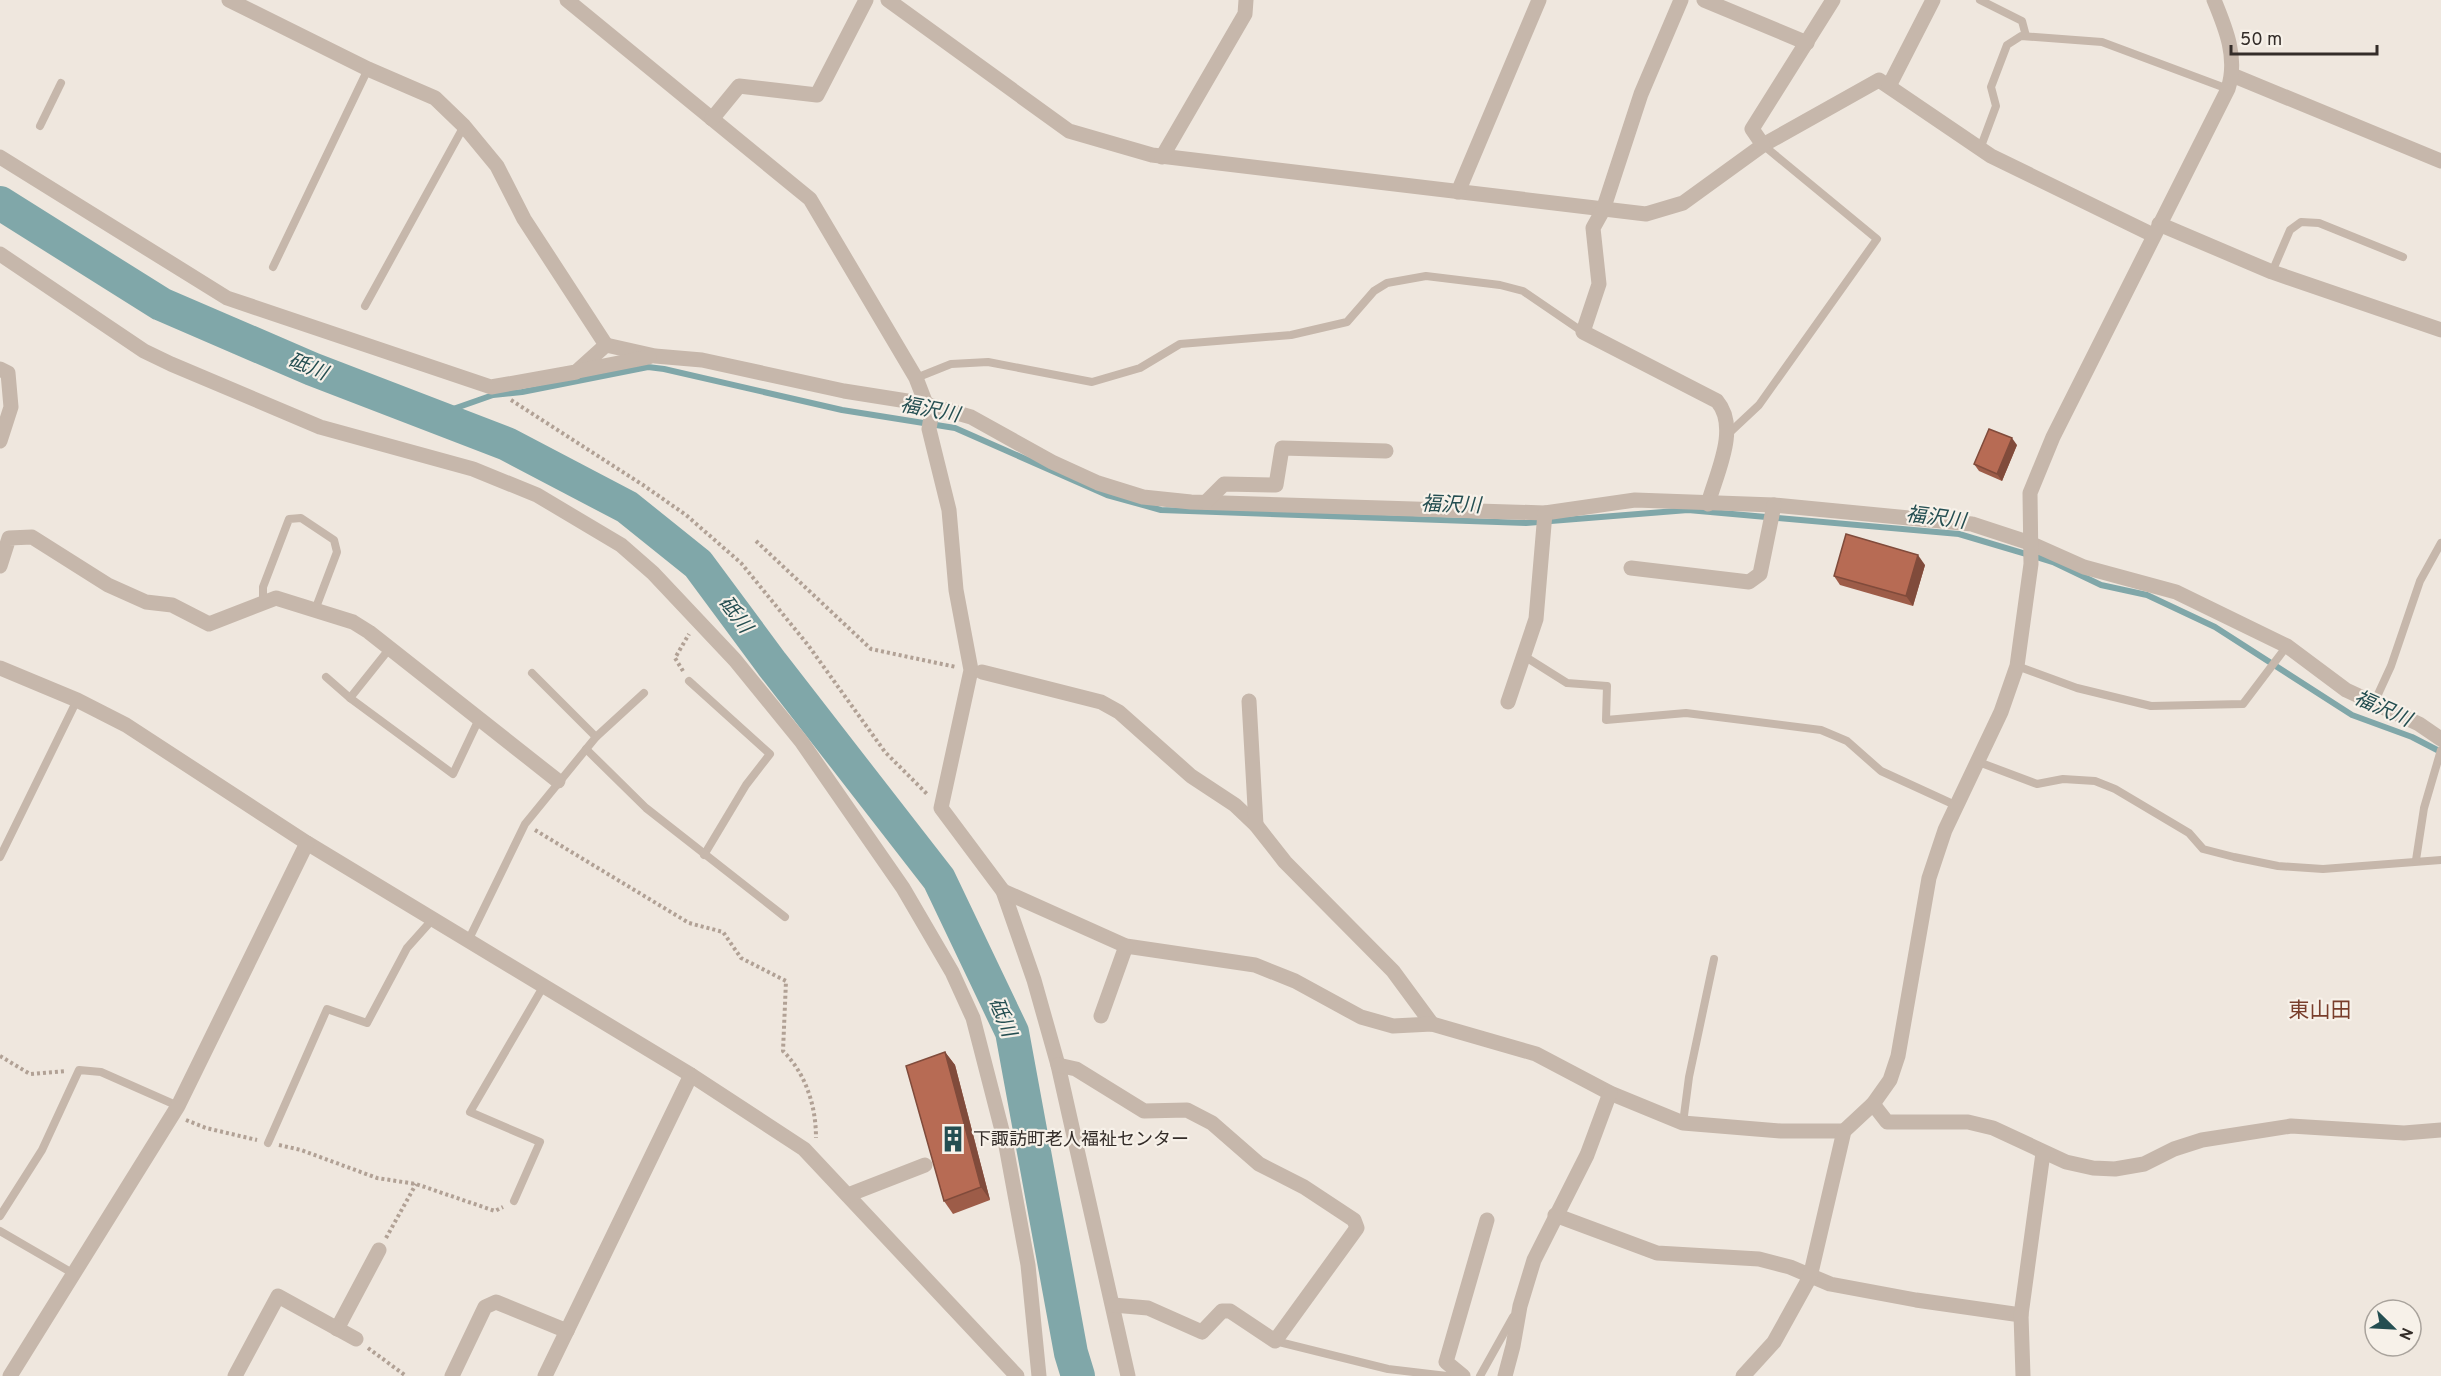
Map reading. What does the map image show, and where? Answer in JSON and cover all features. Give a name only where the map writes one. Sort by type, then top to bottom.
[{"type":"street","points":[[229,0],[368,69],[435,98],[464,126],[497,166],[524,219],[606,345],[655,356],[702,360],[844,391],[929,416],[971,417],[1052,462],[1098,483],[1143,497],[1206,502],[1545,513],[1635,500],[1774,506],[1972,524],[2030,543],[2084,567],[2176,592],[2287,646],[2346,690],[2419,724],[2441,739]]},
{"type":"street","points":[[567,0],[810,199],[916,378],[929,416],[949,510],[956,590],[977,671],[941,808],[1003,891],[1034,980],[1058,1065],[1128,1376]]},
{"type":"street","points":[[712,119],[739,86],[817,95],[866,0]]},
{"type":"street","points":[[888,0],[1069,131],[1162,157],[1646,214],[1683,203],[1763,145],[1879,80],[1980,149],[2156,229],[2441,330]]},
{"type":"street","points":[[1162,157],[1245,14],[1246,0]]},
{"type":"street","points":[[1458,192],[1539,0]]},
{"type":"street","points":[[1680,0],[1641,94],[1603,210],[1593,228],[1599,284],[1583,332],[1717,401],[1725,411],[1727,435],[1708,504]]},
{"type":"street","points":[[1704,0],[1807,43]]},
{"type":"street","points":[[1763,145],[1752,129],[1833,0]]},
{"type":"street","points":[[1889,86],[1933,0]]},
{"type":"street","points":[[1743,1376],[1774,1342],[1810,1277],[1844,1131],[1873,1104],[1890,1080],[1898,1056],[1929,878],[1955,806],[2001,712],[2017,666],[2031,564],[2030,493],[2053,437],[2230,82],[2231,52],[2214,0]]},
{"type":"street","points":[[2230,82],[2441,161]]},
{"type":"street","points":[[0,157],[227,298],[491,387],[655,356]]},
{"type":"street","points":[[0,254],[144,351],[171,364],[320,427],[473,469],[537,495],[621,545],[653,573],[735,660],[801,741],[903,888],[952,972],[973,1018],[1006,1146],[1028,1265],[1039,1376]]},
{"type":"street","points":[[576,372],[606,345]]},
{"type":"street","points":[[0,369],[8,373],[12,407],[0,441]]},
{"type":"street","points":[[1206,502],[1224,484],[1276,484],[1282,448],[1386,451]]},
{"type":"street","points":[[1631,568],[1749,582],[1760,574],[1774,506]]},
{"type":"street","points":[[1508,702],[1536,619],[1545,513]]},
{"type":"street","points":[[0,566],[5,536],[32,537],[108,585],[146,602],[172,605],[209,624],[276,598],[353,622],[390,648],[558,781]]},
{"type":"street","points":[[0,668],[77,700],[126,725],[307,843],[691,1075],[804,1149],[1017,1376]]},
{"type":"street","points":[[977,671],[1101,702],[1119,712],[1191,776],[1235,805],[1256,825],[1285,862],[1394,971],[1432,1024]]},
{"type":"street","points":[[1249,701],[1256,825]]},
{"type":"street","points":[[10,1376],[175,1110],[307,843]]},
{"type":"street","points":[[1003,891],[1126,946],[1256,965],[1294,981],[1361,1017],[1393,1026],[1432,1024],[1536,1054],[1610,1093],[1683,1123],[1781,1131],[1844,1131]]},
{"type":"street","points":[[1101,1016],[1126,946]]},
{"type":"street","points":[[1058,1065],[1076,1070],[1144,1111],[1187,1110],[1212,1123],[1259,1164],[1304,1187],[1354,1220],[1357,1228],[1275,1341],[1230,1311],[1222,1311],[1202,1332],[1148,1308],[1113,1305]]},
{"type":"street","points":[[545,1376],[691,1075]]},
{"type":"street","points":[[1505,1376],[1520,1306],[1534,1260],[1587,1155],[1610,1093]]},
{"type":"street","points":[[1873,1104],[1887,1122],[1968,1122],[1993,1128],[2043,1153],[2075,1164],[2115,1169],[2144,1164],[2175,1149],[2202,1140],[2291,1126],[2404,1133],[2441,1130]]},
{"type":"street","points":[[2023,1376],[2021,1315],[2043,1153]]},
{"type":"street","points":[[848,1195],[925,1165]]},
{"type":"street","points":[[1555,1215],[1657,1253],[1759,1259],[1790,1267],[1830,1284],[1916,1300],[2021,1315]]},
{"type":"street","points":[[1463,1376],[1446,1362],[1487,1220]]},
{"type":"street","points":[[337,1329],[379,1250]]},
{"type":"street","points":[[235,1376],[278,1296],[356,1340]]},
{"type":"street","points":[[452,1376],[485,1307],[496,1302],[567,1331]]},
{"type":"lane","points":[[1980,0],[2022,21],[2026,36]]},
{"type":"lane","points":[[1980,149],[1996,106],[1991,87],[2007,45],[2021,36],[2102,42],[2230,82]]},
{"type":"lane","points":[[273,267],[368,69]]},
{"type":"lane","points":[[40,126],[61,83]]},
{"type":"lane","points":[[365,306],[464,126]]},
{"type":"lane","points":[[1727,435],[1759,405],[1877,239],[1763,145]]},
{"type":"lane","points":[[2272,272],[2290,230],[2301,222],[2319,223],[2403,256]]},
{"type":"lane","points":[[916,378],[951,364],[987,362],[1092,382],[1140,368],[1180,344],[1291,335],[1347,322],[1374,291],[1387,283],[1426,276],[1500,285],[1523,291],[1583,332]]},
{"type":"lane","points":[[263,603],[263,587],[289,519],[301,518],[334,540],[337,552],[315,610]]},
{"type":"lane","points":[[2374,703],[2391,666],[2420,581],[2441,543]]},
{"type":"lane","points":[[2017,666],[2077,688],[2151,705],[2243,704],[2287,646]]},
{"type":"lane","points":[[350,698],[390,648]]},
{"type":"lane","points":[[1524,656],[1567,683],[1607,686],[1606,720],[1686,713],[1821,730],[1847,741],[1881,771],[1955,806]]},
{"type":"lane","points":[[532,673],[596,737]]},
{"type":"lane","points":[[326,677],[350,698],[453,774],[479,719]]},
{"type":"lane","points":[[689,681],[770,754],[746,784],[704,855]]},
{"type":"lane","points":[[468,941],[525,824],[596,737],[644,693]]},
{"type":"lane","points":[[0,857],[77,700]]},
{"type":"lane","points":[[586,749],[646,808],[785,917]]},
{"type":"lane","points":[[2416,860],[2424,808],[2441,750]]},
{"type":"lane","points":[[1976,761],[2037,784],[2063,779],[2095,781],[2115,789],[2189,833],[2203,849],[2234,857],[2278,866],[2323,869],[2416,860],[2441,860]]},
{"type":"lane","points":[[268,1143],[327,1009],[367,1023],[407,948],[432,920]]},
{"type":"lane","points":[[1683,1123],[1689,1077],[1714,959]]},
{"type":"lane","points":[[514,1201],[540,1142],[471,1112],[543,987]]},
{"type":"lane","points":[[0,1216],[42,1150],[79,1070],[101,1072],[175,1110]]},
{"type":"lane","points":[[0,1231],[74,1274]]},
{"type":"lane","points":[[1480,1376],[1520,1306]]},
{"type":"lane","points":[[1275,1341],[1388,1368],[1447,1376]]},
{"type":"path","points":[[491,387],[686,515],[741,563],[808,645],[885,752],[941,808]]},
{"type":"path","points":[[756,541],[871,649],[977,671]]},
{"type":"path","points":[[689,681],[675,658],[698,621]]},
{"type":"path","points":[[525,824],[689,923],[723,932],[741,957],[786,981],[783,1051],[798,1067],[816,1117],[817,1162]]},
{"type":"path","points":[[0,1056],[30,1074],[79,1070]]},
{"type":"path","points":[[175,1110],[206,1128],[301,1150],[377,1178],[416,1184],[495,1211],[514,1201]]},
{"type":"path","points":[[379,1250],[416,1184]]},
{"type":"path","points":[[356,1340],[406,1376]]},
{"type":"building","points":[[1989,429],[2012,438],[1997,474],[1974,464]]},
{"type":"building","points":[[1846,534],[1918,555],[1906,596],[1834,576]]},
{"type":"building","name":"下諏訪町老人福祉センター","points":[[945,1052],[981,1187],[944,1201],[906,1066]]},
{"type":"waterway","name":"砥川","points":[[0,203],[161,304],[312,369],[507,444],[627,507],[698,564],[772,664],[939,879],[1012,1032],[1071,1353],[1078,1376]]},
{"type":"waterway","name":"福沢川","points":[[436,415],[493,395],[522,392],[648,367],[842,410],[955,428],[1107,495],[1161,510],[1526,523],[1688,510],[1959,534],[2053,562],[2101,585],[2147,595],[2215,627],[2352,715],[2412,737],[2441,752]]},
{"type":"place","name":"下諏訪町老人福祉センター","points":[[953,1139]]},
{"type":"district","name":"東山田","points":[[2320,1010]]}]
